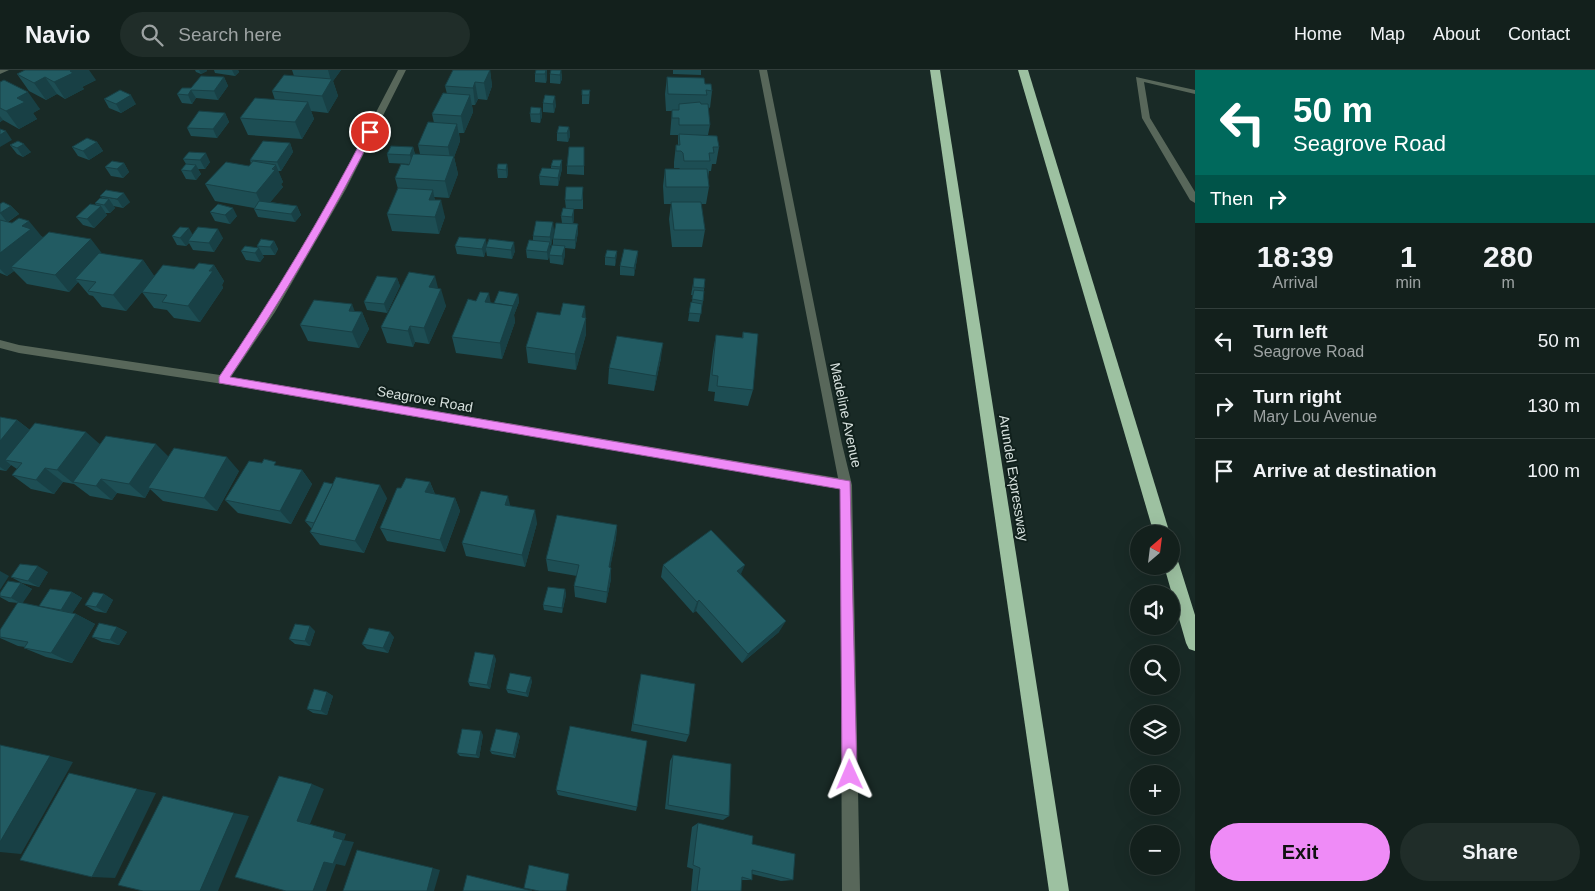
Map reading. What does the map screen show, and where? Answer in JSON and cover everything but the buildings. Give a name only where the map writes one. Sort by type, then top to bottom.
[{"type":"highway","name":"Arundel Expressway","points":[[935,70],[1059,891]]},
{"type":"highway","points":[[1023,70],[1159,525]]},
{"type":"highway","points":[[1174,575],[1195,643]]},
{"type":"street","points":[[0,72],[5,70]]},
{"type":"street","points":[[223,380],[271,309],[341,189],[402,70]]},
{"type":"street","name":"Madeline Avenue","points":[[763,70],[836,444],[846,485],[852,891]]},
{"type":"street","points":[[1195,92],[1139,79],[1146,118],[1195,200]]},
{"type":"street","name":"Seagrove Road","points":[[0,344],[19,349],[223,380],[846,485]]},
{"type":"route","points":[[370,132],[341,189],[271,309],[223,380],[846,485],[850,775]]}]
